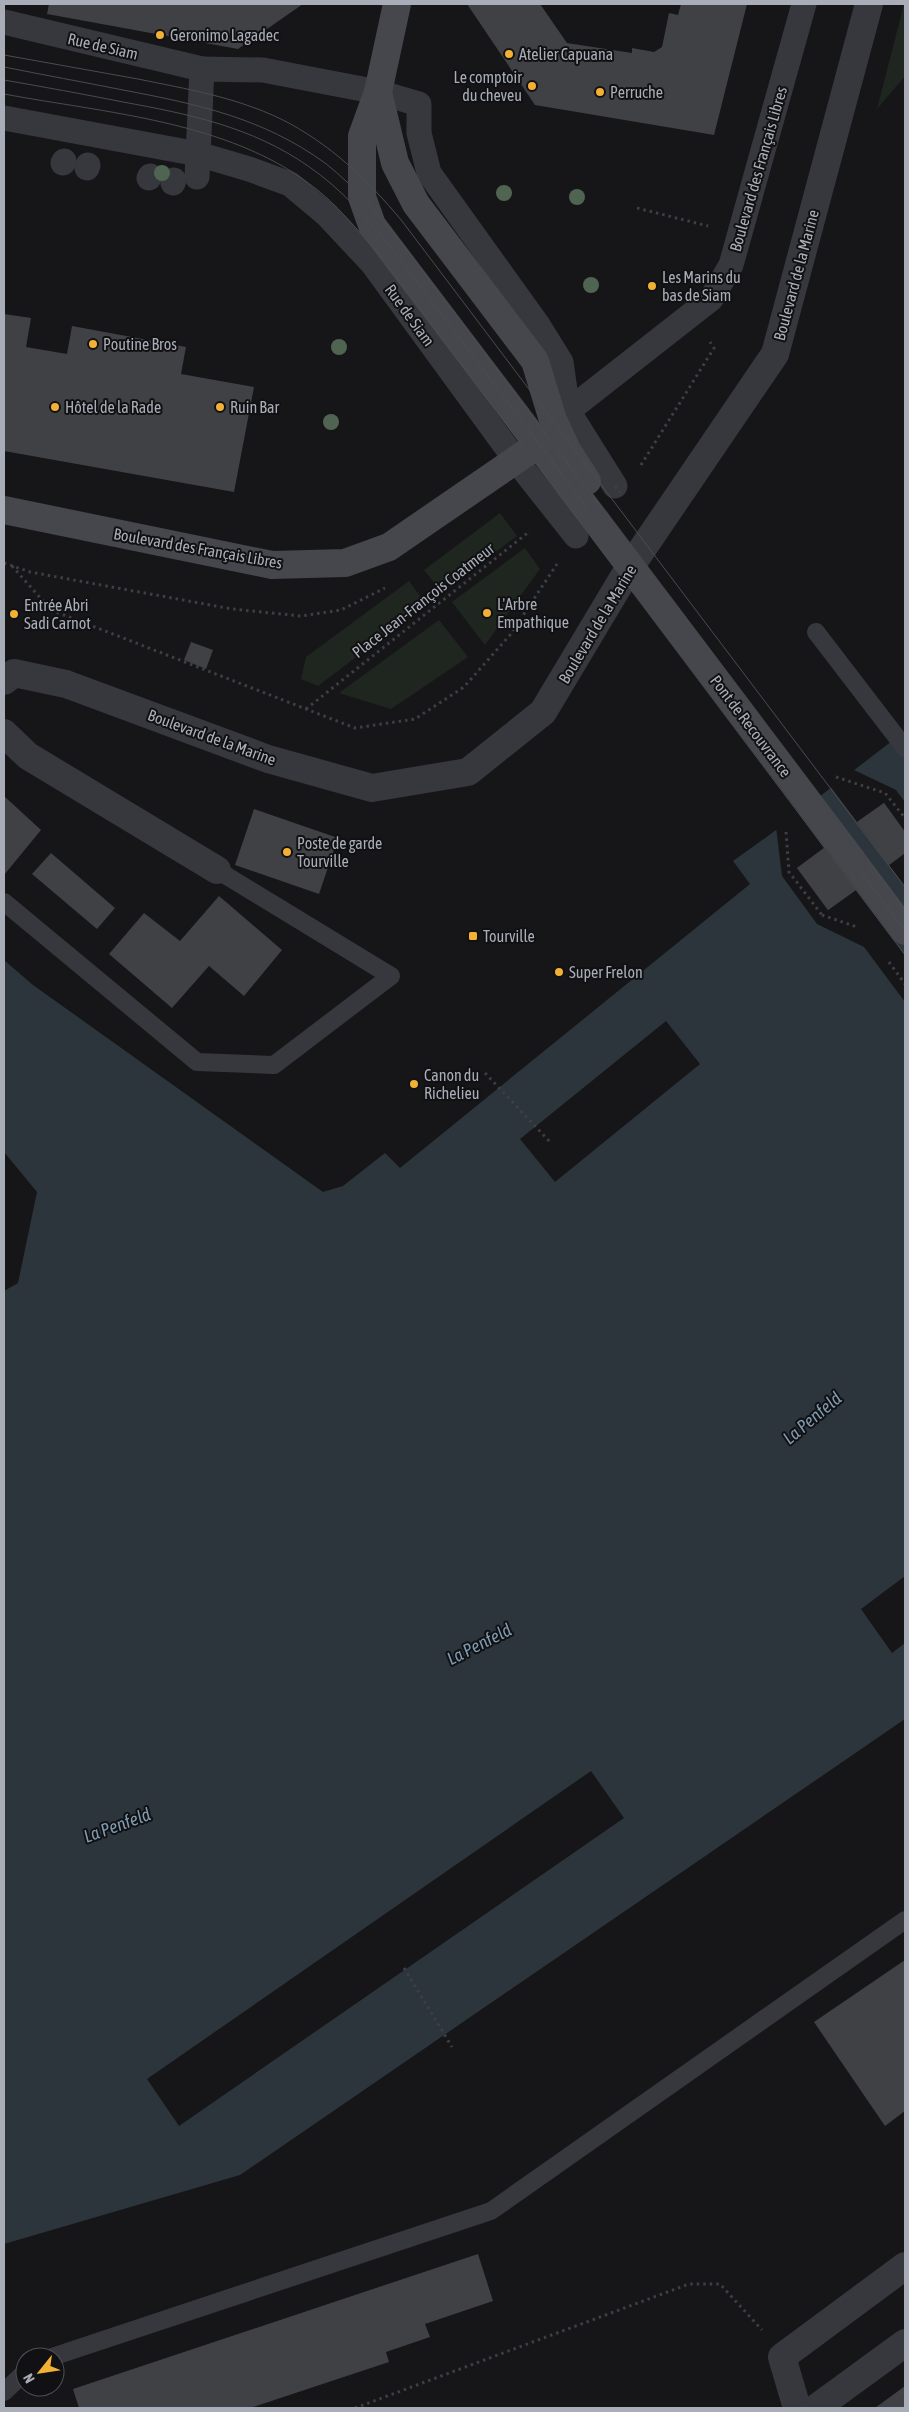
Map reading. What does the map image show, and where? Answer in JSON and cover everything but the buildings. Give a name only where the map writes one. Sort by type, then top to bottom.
[{"type":"main road","points":[[397,4],[378,92],[395,163],[416,204],[535,361],[553,420],[567,450],[604,512]]},
{"type":"main road","name":"Rue de Siam","points":[[378,92],[362,136],[362,197],[372,225],[539,444],[604,512]]},
{"type":"main road","name":"Boulevard des Français Libres","points":[[4,510],[272,565],[345,564],[390,547],[539,444]]},
{"type":"main road","name":"Pont de Recouvrance","points":[[604,512],[905,910]]},
{"type":"main road","name":"Pont de Recouvrance","points":[[604,512],[905,931]]},
{"type":"street","name":"Boulevard des Français Libres","points":[[568,411],[711,299],[731,265],[804,4]]},
{"type":"street","name":"Boulevard de la Marine","points":[[4,682],[14,673],[66,684],[268,759],[372,788],[468,772],[543,712],[628,570],[775,354],[869,4]]},
{"type":"street","name":"Rue de Siam","points":[[4,22],[202,69],[263,70],[378,92],[419,104],[419,133],[429,173],[538,325],[560,362],[568,411],[604,512],[556,511],[515,459],[372,263],[327,215],[290,184],[249,169],[174,175],[4,118]]},
{"type":"street","points":[[174,175],[202,69]]},
{"type":"street","points":[[4,733],[28,756],[217,870]]},
{"type":"street","points":[[798,2408],[782,2357],[905,2266]]},
{"type":"street","points":[[816,2408],[905,2343]]},
{"type":"lane","points":[[816,632],[905,748]]},
{"type":"lane","points":[[4,902],[197,1062],[274,1065],[392,976],[217,870]]},
{"type":"lane","points":[[65,2353],[491,2211],[905,1920]]},
{"type":"lane","points":[[4,2392],[15,2382]]},
{"type":"path","points":[[637,208],[686,220]]},
{"type":"path","points":[[645,458],[707,359]]},
{"type":"path","name":"Place Jean-François Coatmeur","points":[[306,709],[556,511]]},
{"type":"path","points":[[4,563],[12,566],[51,610],[355,728],[415,720],[464,687],[510,635],[604,512]]},
{"type":"path","points":[[830,769],[836,777],[885,793],[905,818]]},
{"type":"path","points":[[485,1074],[551,1143]]},
{"type":"path","points":[[404,1968],[452,2047]]},
{"type":"path","points":[[355,2408],[689,2284],[720,2284],[762,2330]]},
{"type":"shaded area","points":[[904,4],[905,76],[877,109]]},
{"type":"shaded area","points":[[500,513],[517,536],[442,592],[424,570]]},
{"type":"shaded area","points":[[525,548],[540,569],[485,645],[452,602]]},
{"type":"shaded area","points":[[409,581],[426,604],[318,686],[301,679],[306,657]]},
{"type":"shaded area","points":[[439,620],[468,657],[391,709],[339,693]]},
{"type":"water","name":"La Penfeld","points":[[905,731],[905,1719],[240,2175],[4,2244],[4,1291],[18,1283],[37,1192],[4,1152],[4,960],[33,985],[323,1192],[343,1186],[385,1153],[400,1168],[750,884],[733,861]]},
{"type":"pier","points":[[852,769],[896,790],[905,802],[905,832],[884,803],[857,822],[830,786]]},
{"type":"pier","points":[[797,811],[824,848],[797,868],[828,910],[856,890],[905,955],[905,1002],[864,947],[817,924],[782,876],[776,827]]},
{"type":"pier","points":[[905,853],[905,887],[889,865]]},
{"type":"pier","points":[[666,1021],[700,1064],[555,1182],[520,1139]]},
{"type":"pier","points":[[905,1576],[905,1643],[892,1653],[861,1609]]},
{"type":"pier","points":[[591,1771],[624,1818],[179,2126],[147,2079]]},
{"type":"tram line","points":[[4,55],[175,86],[228,99],[281,119],[315,139],[346,163],[402,221],[905,887]]},
{"type":"tram line","points":[[4,67],[150,95],[203,107],[228,115],[278,135],[302,148],[325,163],[348,183],[379,216],[408,252],[905,910]]},
{"type":"tram line","points":[[4,80],[148,107],[219,124],[265,141],[287,153],[308,166],[343,195],[394,251],[905,931]]},
{"type":"tram line","points":[[4,94],[124,114],[204,133],[242,146],[278,163],[311,185],[329,200],[378,253],[905,955]]},
{"type":"place","name":"Geronimo Lagadec","points":[[160,35]]},
{"type":"place","name":"Atelier Capuana","points":[[509,54]]},
{"type":"place","name":"Le comptoir du cheveu","points":[[532,86]]},
{"type":"place","name":"Perruche","points":[[600,92]]},
{"type":"place","name":"Les Marins du bas de Siam","points":[[652,286]]},
{"type":"place","name":"Poutine Bros","points":[[93,344]]},
{"type":"place","name":"Hôtel de la Rade","points":[[55,407]]},
{"type":"place","name":"Ruin Bar","points":[[220,407]]},
{"type":"place","name":"L'Arbre Empathique","points":[[487,613]]},
{"type":"place","name":"Entrée Abri Sadi Carnot","points":[[14,614]]},
{"type":"place","name":"Poste de garde Tourville","points":[[287,852]]},
{"type":"place","name":"Tourville","points":[[473,936]]},
{"type":"place","name":"Super Frelon","points":[[559,972]]},
{"type":"place","name":"Canon du Richelieu","points":[[414,1084]]}]
